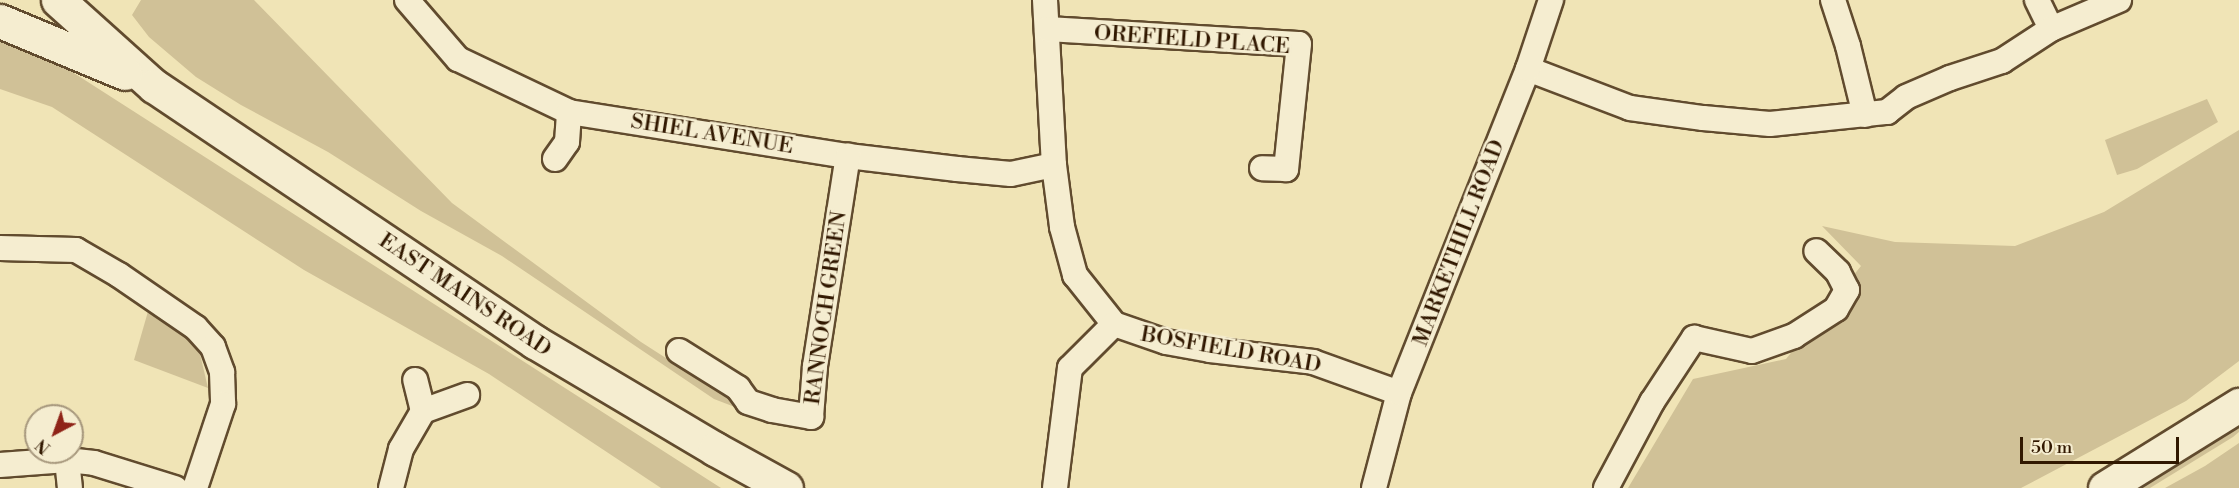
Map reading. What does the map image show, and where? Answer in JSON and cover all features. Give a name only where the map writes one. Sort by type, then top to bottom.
[{"type":"main road","name":"EAST MAINS ROAD","points":[[58,0],[154,86],[535,342],[715,449],[786,488]]},
{"type":"main road","name":"EAST MAINS ROAD","points":[[0,21],[154,86]]},
{"type":"main road","points":[[2106,488],[2239,405]]},
{"type":"street","name":"BOSFIELD ROAD","points":[[1045,0],[1054,165],[1062,226],[1075,275],[1114,324],[1166,342],[1210,350],[1313,362],[1399,393]]},
{"type":"street","name":"MARKETHILL ROAD","points":[[1374,488],[1399,393],[1528,69],[1551,0]]},
{"type":"street","points":[[1833,0],[1848,46],[1865,115]]},
{"type":"street","points":[[2037,0],[2051,29]]},
{"type":"street","points":[[1528,69],[1630,108],[1703,118],[1770,124],[1865,115],[1887,112],[1906,97],[1950,78],[2002,61],[2051,29],[2119,0]]},
{"type":"street","name":"SHIEL AVENUE","points":[[414,3],[458,59],[569,112],[848,156],[1011,174],[1054,165]]},
{"type":"street","name":"OREFIELD PLACE","points":[[1047,29],[1299,44],[1286,169],[1262,168]]},
{"type":"street","points":[[555,159],[567,142],[569,112]]},
{"type":"street","name":"RANNOCH GREEN","points":[[679,351],[738,388],[748,402],[772,410],[811,417],[815,366],[848,156]]},
{"type":"street","points":[[0,248],[76,250],[118,274],[196,327],[213,347],[222,372],[223,404],[195,488]]},
{"type":"street","points":[[1606,488],[1652,402],[1695,338],[1752,351],[1794,336],[1836,309],[1847,290],[1838,272],[1816,251]]},
{"type":"street","points":[[1055,488],[1070,368],[1114,324]]},
{"type":"street","points":[[415,380],[423,411]]},
{"type":"street","points":[[391,488],[401,449],[423,411],[467,395]]},
{"type":"street","points":[[84,462],[175,488]]},
{"type":"street","points":[[0,465],[24,463]]},
{"type":"street","points":[[67,464],[70,488]]},
{"type":"shaded area","points":[[141,0],[254,0],[452,203],[641,342],[753,414],[714,399],[502,256],[421,211],[328,152],[241,105],[196,77],[149,37],[132,15]]},
{"type":"shaded area","points":[[0,42],[52,59],[721,488],[661,488],[489,374],[304,270],[52,107],[0,89]]},
{"type":"shaded area","points":[[2207,99],[2218,122],[2137,169],[2117,175],[2105,140]]},
{"type":"shaded area","points":[[2239,130],[2239,361],[2186,401],[2021,488],[1628,488],[1693,379],[1786,359],[1861,266],[1822,226],[1895,242],[2015,246],[2104,212]]},
{"type":"shaded area","points":[[149,308],[187,337],[200,354],[208,388],[134,360]]},
{"type":"shaded area","points":[[2239,421],[2239,432],[2233,437],[2150,488],[2135,488]]},
{"type":"shaded area","points":[[2239,443],[2239,488],[2165,488],[2205,466]]}]
